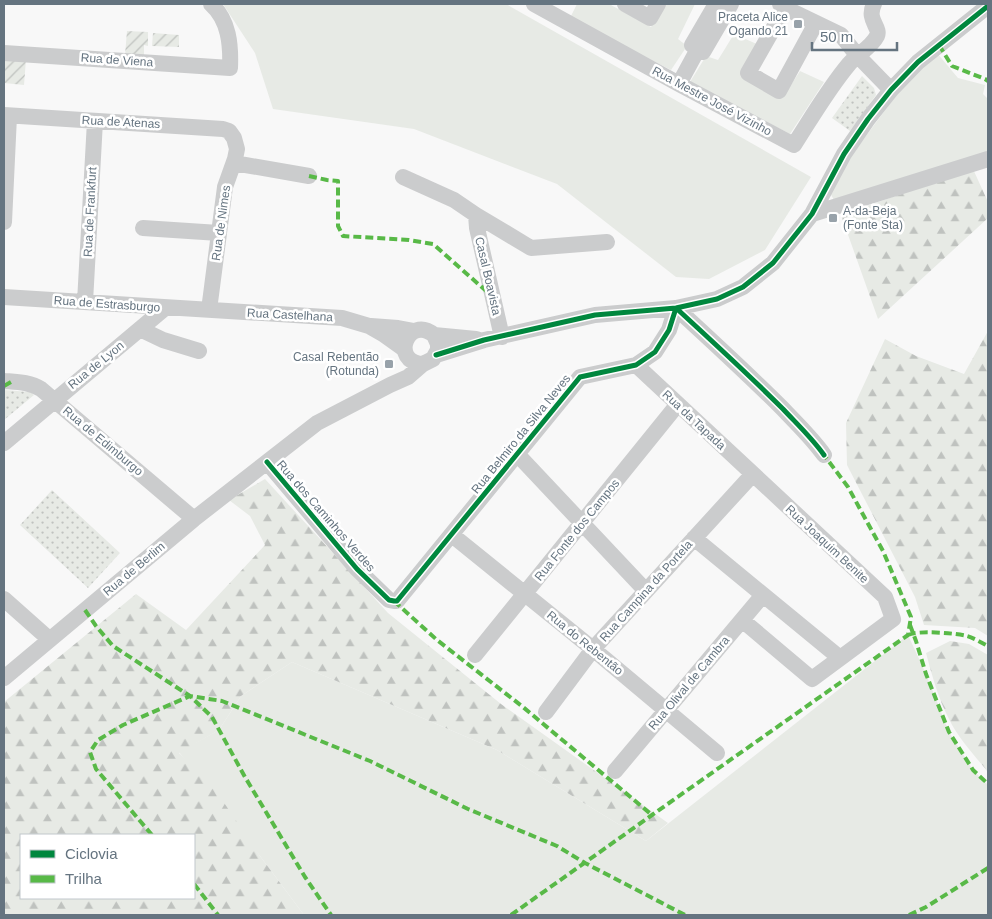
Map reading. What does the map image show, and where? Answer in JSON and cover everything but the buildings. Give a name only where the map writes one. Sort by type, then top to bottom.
[{"type":"street","name":"Rua de Viena","points":[[4,53],[230,68],[230,45],[224,21],[211,4]]},
{"type":"street","name":"Rua Mestre José Vizinho","points":[[534,4],[794,145],[831,86],[857,55]]},
{"type":"street","points":[[624,4],[650,18],[658,4]]},
{"type":"street","points":[[716,4],[692,45],[703,52],[731,4]]},
{"type":"street","points":[[857,55],[866,49],[878,34],[871,15],[871,8],[874,4]]},
{"type":"street","points":[[816,23],[779,91],[748,73],[782,6],[841,35],[857,55],[891,90]]},
{"type":"street","points":[[418,356],[595,315],[676,308],[717,299],[743,287],[773,263],[812,214],[844,154],[868,118],[891,90],[918,62],[988,6]]},
{"type":"street","points":[[679,84],[698,49]]},
{"type":"street","points":[[4,222],[6,115]]},
{"type":"street","name":"Rua de Atenas","points":[[6,115],[223,128],[234,138]]},
{"type":"street","name":"Rua de Frankfurt","points":[[85,302],[95,121]]},
{"type":"street","name":"Rua de Nimes","points":[[209,310],[225,187],[237,149],[234,138]]},
{"type":"street","points":[[812,214],[988,159]]},
{"type":"street","points":[[234,163],[309,176]]},
{"type":"street","name":"Casal Boavista","points":[[403,177],[454,200],[531,248],[608,242]]},
{"type":"street","name":"Casal Boavista","points":[[476,215],[477,228],[502,336]]},
{"type":"street","points":[[143,228],[219,233]]},
{"type":"street","name":"Rua de Estrasburgo","points":[[4,297],[209,310]]},
{"type":"street","name":"Rua de Lyon","points":[[4,443],[165,308]]},
{"type":"street","points":[[676,308],[760,386],[815,442],[824,455]]},
{"type":"street","name":"Rua Belmiro da Silva Neves","points":[[394,601],[399,599],[580,377],[636,365],[655,352],[669,330],[676,308]]},
{"type":"street","name":"Rua Castelhana","points":[[209,310],[342,318],[369,326],[414,331],[424,330],[434,335],[484,340]]},
{"type":"street","name":"Rua Castelhana","points":[[369,326],[418,356]]},
{"type":"street","points":[[140,329],[163,340],[199,352]]},
{"type":"street","points":[[414,331],[406,338],[418,356]]},
{"type":"street","points":[[418,356],[438,344],[434,335]]},
{"type":"street","name":"Rua de Berlim","points":[[4,678],[194,519],[317,423],[390,385],[418,356]]},
{"type":"street","name":"Rua da Tapada","points":[[636,365],[753,474]]},
{"type":"street","name":"Rua de Edimburgo","points":[[6,383],[36,386],[194,519]]},
{"type":"street","name":"Rua Fonte dos Campos","points":[[475,656],[678,404]]},
{"type":"street","points":[[517,454],[646,591]]},
{"type":"street","name":"Rua dos Caminhos Verdes","points":[[267,462],[357,569],[389,600],[394,601]]},
{"type":"street","name":"Rua Campina da Portela","points":[[546,712],[593,649],[753,474]]},
{"type":"street","name":"Rua Joaquim Benite","points":[[753,474],[885,597],[893,619],[840,658]]},
{"type":"street","name":"Rua do Rebentão","points":[[452,535],[593,649],[717,753]]},
{"type":"street","points":[[694,538],[840,658],[812,679],[742,620]]},
{"type":"street","name":"Rua Olival de Cambra","points":[[615,771],[763,595]]},
{"type":"street","points":[[4,599],[49,639]]},
{"type":"green space","points":[[223,4],[506,4],[811,177],[765,250],[709,279],[676,277],[557,184],[414,129],[273,109],[255,53]]},
{"type":"green space","points":[[577,4],[611,4],[651,27],[666,4],[695,4],[678,39],[687,46],[671,70],[570,18]]},
{"type":"green space","points":[[127,31],[148,32],[148,46],[144,45],[144,56],[125,55]]},
{"type":"green space","points":[[153,33],[179,35],[179,47],[152,46]]},
{"type":"green space","points":[[734,34],[759,45],[742,75],[783,97],[800,71],[824,82],[790,134],[690,82],[706,56],[718,60]]},
{"type":"green space","points":[[937,53],[958,78],[985,85],[983,94],[988,99],[988,152],[834,200],[830,193],[846,163],[909,78]]},
{"type":"green space","points":[[4,58],[26,59],[24,85],[4,83]]},
{"type":"green space","points":[[862,76],[874,88],[876,95],[850,131],[832,118]]},
{"type":"green space","points":[[973,169],[988,202],[988,218],[878,319],[841,215]]},
{"type":"green space","points":[[988,331],[988,636],[975,628],[924,625],[915,597],[847,465],[846,423],[885,339],[916,356],[964,374]]},
{"type":"green space","points":[[4,390],[30,392],[34,395],[4,420]]},
{"type":"green space","points":[[265,479],[388,613],[501,704],[668,823],[646,841],[497,750],[292,662],[241,696],[219,730],[179,753],[210,782],[260,856],[304,915],[4,915],[4,702],[136,594],[186,630],[265,545],[250,516],[229,500]]},
{"type":"green space","points":[[52,490],[120,553],[88,588],[20,525]]},
{"type":"green space","points":[[908,635],[949,732],[973,770],[988,785],[988,915],[304,915],[179,752],[219,730],[241,696],[292,662],[497,750],[646,841]]},
{"type":"green space","points":[[950,641],[969,644],[988,655],[988,772],[967,747],[953,726],[942,703],[926,653]]},
{"type":"marked path","points":[[939,45],[952,66],[988,81]]},
{"type":"marked path","points":[[309,176],[338,181],[338,226],[343,236],[409,240],[433,244],[493,297]]},
{"type":"marked path","points":[[4,386],[11,382]]},
{"type":"marked path","points":[[511,915],[908,635],[911,617],[883,551],[848,487],[824,455]]},
{"type":"marked path","points":[[394,601],[437,640],[523,707],[652,815]]},
{"type":"marked path","points":[[85,610],[113,646],[190,696],[212,717],[245,777],[305,877],[331,915]]},
{"type":"marked path","points":[[910,625],[926,674],[949,732],[973,770],[988,784]]},
{"type":"marked path","points":[[908,635],[928,632],[954,634],[970,637],[988,646]]},
{"type":"marked path","points":[[151,834],[96,769],[90,752],[98,740],[123,725],[190,696],[222,701],[370,761],[468,809],[557,846],[585,863],[685,915]]},
{"type":"marked path","points":[[909,915],[926,907],[988,868]]},
{"type":"marked path","points":[[195,885],[218,915]]},
{"type":"cycle path","points":[[436,355],[484,340],[595,315],[676,308],[717,299],[743,287],[773,263],[812,214],[844,154],[891,90],[918,62],[988,6]]},
{"type":"cycle path","points":[[267,462],[357,569],[389,600],[397,601],[580,377],[636,365],[655,352],[669,330],[676,308],[783,409],[824,455]]},
{"type":"place","name":"Praceta Alice Ogando 21","points":[[798,24]]},
{"type":"place","name":"A-da-Beja (Fonte Sta)","points":[[833,218]]},
{"type":"place","name":"Casal Rebentão (Rotunda)","points":[[389,364]]}]
